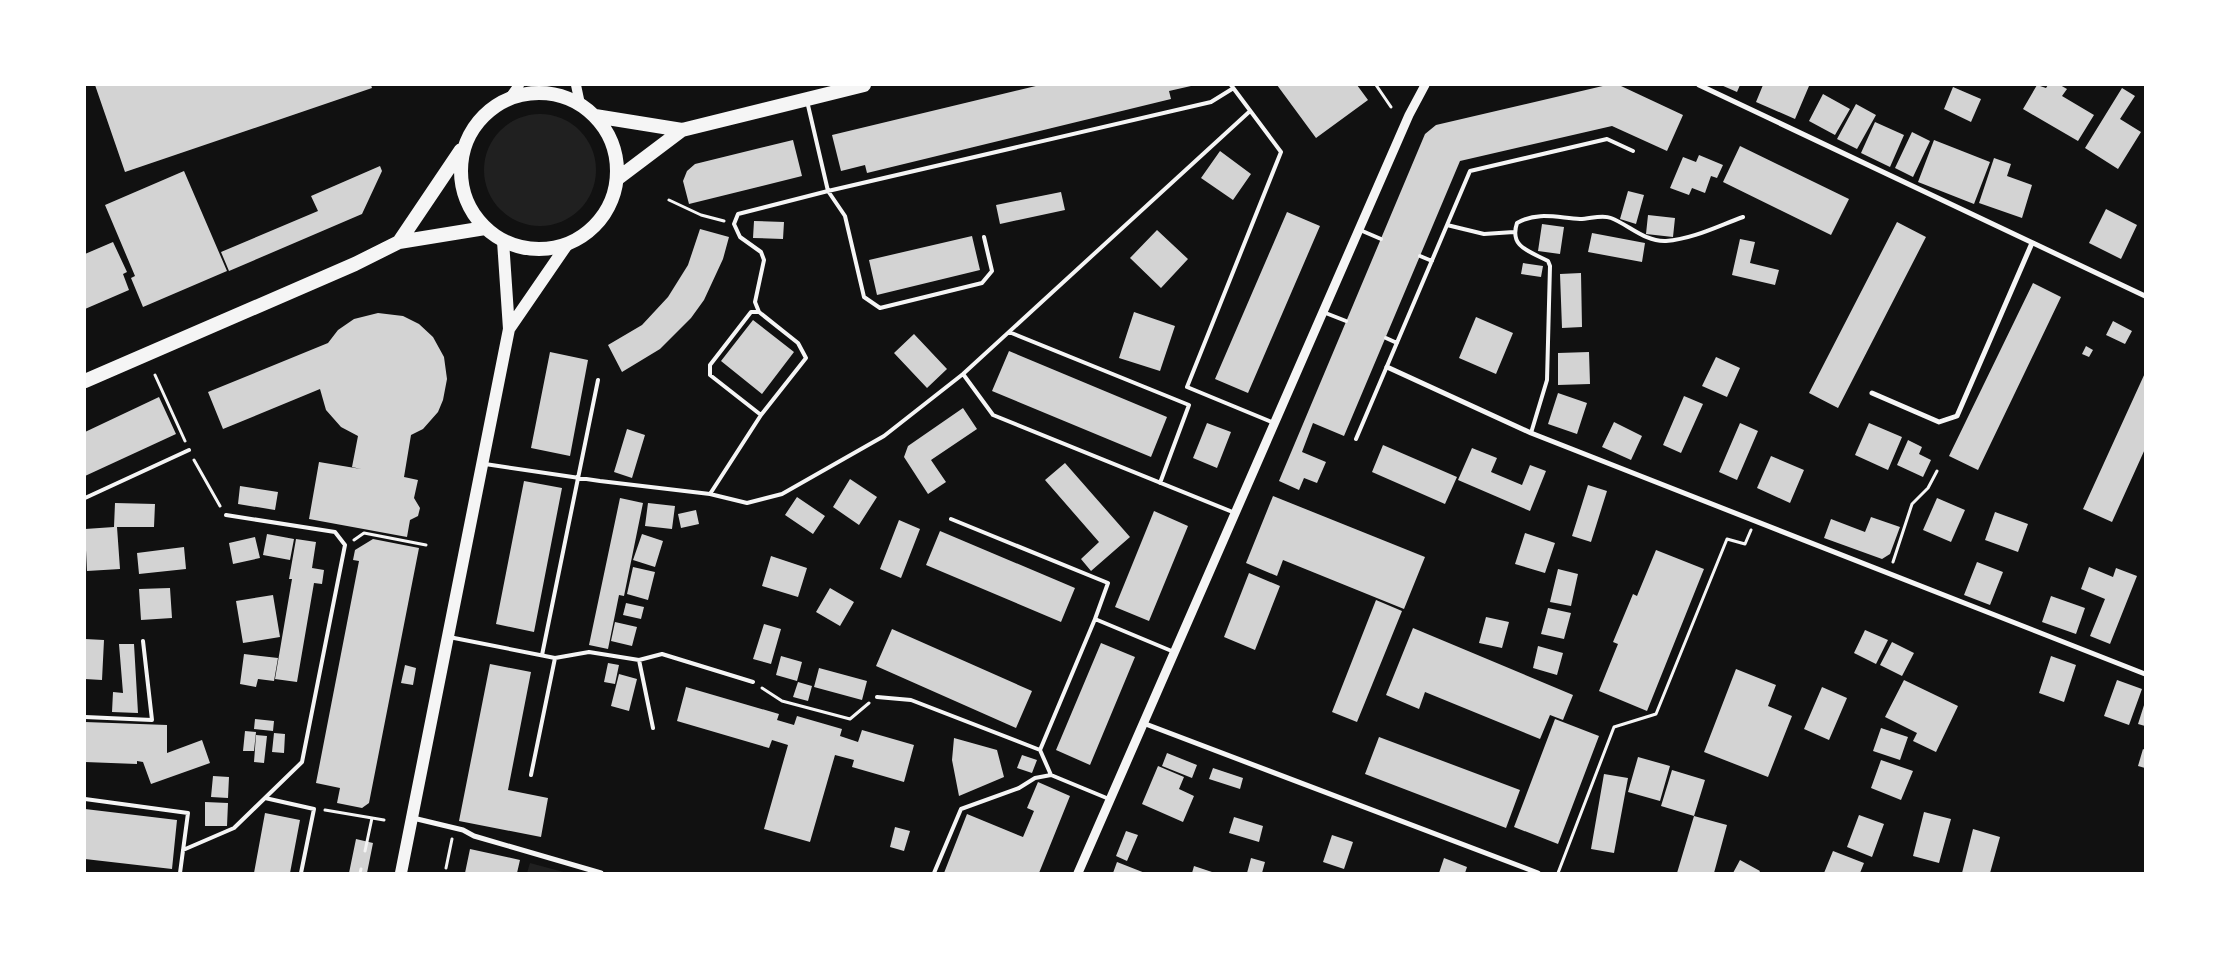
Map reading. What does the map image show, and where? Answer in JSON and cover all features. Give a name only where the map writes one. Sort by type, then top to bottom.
[{"type":"highway","points":[[617,179],[682,130],[864,85]]},
{"type":"highway","points":[[399,242],[466,143],[477,122],[494,106],[510,99],[538,92],[562,96],[580,104],[595,116],[606,130],[613,145],[617,162],[617,179],[612,200],[602,219],[586,234],[566,246],[546,250],[524,248],[503,241],[485,228],[471,210],[462,188],[461,166],[466,143]]},
{"type":"highway","points":[[595,116],[682,130]]},
{"type":"highway","points":[[85,381],[354,264],[399,242],[485,228]]},
{"type":"main road","points":[[510,99],[519,85]]},
{"type":"main road","points":[[576,85],[580,104]]},
{"type":"main road","points":[[401,873],[509,328],[503,241]]},
{"type":"main road","points":[[509,328],[566,246]]},
{"type":"street","points":[[1078,873],[1409,115],[1425,85]]},
{"type":"street","points":[[1699,85],[2145,296]]},
{"type":"street","points":[[1872,393],[1939,422],[1957,416],[2032,243]]},
{"type":"street","points":[[1386,367],[1531,433],[2145,674]]},
{"type":"street","points":[[1144,723],[1538,873]]},
{"type":"street","points":[[413,818],[463,830],[474,836],[601,873]]},
{"type":"lane","points":[[710,494],[761,415],[806,358],[798,343],[759,312],[755,302],[764,260],[761,252],[740,237],[734,224],[738,214],[828,190],[1211,102],[1231,87],[1281,152],[1187,387],[1274,423]]},
{"type":"lane","points":[[806,99],[828,190],[845,216],[864,296],[880,308],[982,283],[992,271],[984,237]]},
{"type":"lane","points":[[482,464],[710,494],[747,503],[782,494],[884,436],[963,374],[1249,112]]},
{"type":"lane","points":[[1356,439],[1470,171],[1607,139],[1633,151]]},
{"type":"lane","points":[[1531,433],[1547,380],[1550,266],[1548,261],[1522,247],[1515,240],[1514,232],[1517,223],[1533,216],[1550,215],[1581,219],[1609,217],[1648,238],[1665,241],[1696,235],[1743,216]]},
{"type":"lane","points":[[1447,225],[1484,234],[1514,232]]},
{"type":"lane","points":[[1359,230],[1381,239]]},
{"type":"lane","points":[[1420,256],[1432,261]]},
{"type":"lane","points":[[759,312],[751,312],[739,327],[710,366],[710,375],[761,415]]},
{"type":"lane","points":[[1323,312],[1346,322]]},
{"type":"lane","points":[[1009,332],[1190,406],[1160,483]]},
{"type":"lane","points":[[1386,338],[1397,343]]},
{"type":"lane","points":[[963,374],[992,415],[1235,513]]},
{"type":"lane","points":[[542,655],[598,380]]},
{"type":"lane","points":[[85,498],[189,450]]},
{"type":"lane","points":[[183,850],[234,828],[302,762],[344,545],[335,532],[226,515]]},
{"type":"lane","points":[[950,519],[1108,583],[1040,750],[1050,775]]},
{"type":"lane","points":[[1095,618],[1174,652]]},
{"type":"lane","points":[[449,637],[555,658],[589,652],[639,660],[662,654],[754,682]]},
{"type":"lane","points":[[85,717],[152,720],[143,641]]},
{"type":"lane","points":[[531,775],[555,658]]},
{"type":"lane","points":[[639,660],[653,728]]},
{"type":"lane","points":[[877,697],[911,700],[1040,750]]},
{"type":"lane","points":[[934,873],[961,809],[1019,788],[1035,778],[1050,775],[1110,799]]},
{"type":"lane","points":[[265,798],[314,809],[301,873]]},
{"type":"lane","points":[[85,799],[188,812],[180,873]]},
{"type":"path","points":[[1376,85],[1391,107]]},
{"type":"path","points":[[669,200],[701,215],[734,224]]},
{"type":"path","points":[[155,375],[189,450],[210,491],[226,515]]},
{"type":"path","points":[[1889,572],[1912,504],[1928,488],[1937,471]]},
{"type":"path","points":[[1558,873],[1614,727],[1656,714],[1727,539],[1745,544],[1754,520]]},
{"type":"path","points":[[344,545],[364,533],[426,545]]},
{"type":"path","points":[[754,682],[782,701],[850,719],[877,697]]},
{"type":"path","points":[[314,809],[384,820]]},
{"type":"path","points":[[365,851],[372,818]]},
{"type":"path","points":[[446,868],[453,835]]},
{"type":"shaded area","points":[[540,114],[561,118],[580,130],[592,149],[596,170],[592,191],[580,210],[561,222],[540,226],[519,222],[500,210],[488,191],[484,170],[488,149],[500,130],[519,118]]},
{"type":"shaded area","points":[[530,863],[567,873],[527,873]]},
{"type":"building","points":[[95,85],[371,85],[372,88],[125,172]]},
{"type":"building","points":[[1040,85],[1191,86],[1169,91],[1171,99],[867,173],[865,165],[841,171],[832,135]]},
{"type":"building","points":[[1277,85],[1357,85],[1368,100],[1316,138]]},
{"type":"building","points":[[1607,85],[1621,86],[1683,115],[1667,151],[1612,126],[1460,161],[1344,436],[1313,423],[1302,452],[1326,462],[1317,483],[1304,478],[1299,490],[1279,481],[1425,134],[1436,125]]},
{"type":"building","points":[[1721,85],[1740,85],[1737,92]]},
{"type":"building","points":[[1763,85],[1809,86],[1795,119],[1756,102]]},
{"type":"building","points":[[2037,85],[2046,88],[2048,85],[2060,85],[2067,89],[2062,96],[2094,115],[2078,141],[2023,109]]},
{"type":"building","points":[[1953,87],[1981,99],[1971,122],[1944,109]]},
{"type":"building","points":[[2122,88],[2135,96],[2120,119],[2141,132],[2118,169],[2085,148]]},
{"type":"building","points":[[1823,94],[1850,109],[1835,135],[1809,121]]},
{"type":"building","points":[[1856,104],[1876,115],[1857,149],[1837,139]]},
{"type":"building","points":[[1875,122],[1904,135],[1890,167],[1861,153]]},
{"type":"building","points":[[1912,132],[1930,141],[1913,177],[1895,168]]},
{"type":"building","points":[[793,140],[802,176],[689,204],[683,181],[687,171],[695,164]]},
{"type":"building","points":[[1934,140],[1990,162],[1974,204],[1918,182]]},
{"type":"building","points":[[1740,146],[1849,199],[1831,235],[1723,182]]},
{"type":"building","points":[[1220,151],[1251,174],[1233,200],[1201,178]]},
{"type":"building","points":[[1699,155],[1723,165],[1717,178],[1711,176],[1705,193],[1692,188],[1689,195],[1670,188],[1683,157],[1696,162]]},
{"type":"building","points":[[1994,158],[2011,164],[2007,176],[2032,185],[2022,218],[1979,203]]},
{"type":"building","points":[[380,166],[382,171],[362,214],[229,271],[221,252],[318,211],[311,196]]},
{"type":"building","points":[[184,171],[227,271],[143,307],[131,278],[135,276],[105,205]]},
{"type":"building","points":[[1628,191],[1644,195],[1636,224],[1620,219]]},
{"type":"building","points":[[1061,192],[1065,210],[1000,224],[996,205]]},
{"type":"building","points":[[2106,209],[2137,225],[2121,259],[2089,243]]},
{"type":"building","points":[[1287,212],[1320,226],[1248,393],[1215,379]]},
{"type":"building","points":[[1648,215],[1675,218],[1673,237],[1646,234]]},
{"type":"building","points":[[754,221],[784,222],[783,239],[753,238]]},
{"type":"building","points":[[1897,222],[1926,237],[1838,408],[1809,393]]},
{"type":"building","points":[[1542,224],[1564,227],[1560,254],[1538,251]]},
{"type":"building","points":[[700,229],[729,237],[723,259],[704,300],[691,318],[660,349],[622,372],[608,345],[642,325],[668,297],[688,265]]},
{"type":"building","points":[[1157,230],[1188,259],[1161,288],[1130,258]]},
{"type":"building","points":[[1592,233],[1645,243],[1642,262],[1588,252]]},
{"type":"building","points":[[972,236],[980,270],[877,295],[869,260]]},
{"type":"building","points":[[1740,239],[1755,242],[1750,263],[1779,270],[1775,285],[1732,275]]},
{"type":"building","points":[[113,242],[127,272],[123,274],[129,290],[85,309],[85,254]]},
{"type":"building","points":[[1523,263],[1543,266],[1541,277],[1521,274]]},
{"type":"building","points":[[1581,273],[1582,327],[1562,328],[1560,274]]},
{"type":"building","points":[[2033,283],[2061,297],[1978,470],[1949,456]]},
{"type":"building","points":[[1134,312],[1175,326],[1160,371],[1119,358]]},
{"type":"building","points":[[378,313],[403,316],[419,324],[433,337],[444,357],[447,379],[443,400],[438,412],[423,429],[411,435],[404,477],[418,480],[414,498],[420,508],[418,516],[410,520],[407,537],[309,519],[319,462],[361,469],[352,467],[358,436],[341,427],[326,410],[320,389],[223,429],[208,392],[328,343],[338,330],[354,319]]},
{"type":"building","points":[[1476,317],[1513,333],[1496,374],[1459,358]]},
{"type":"building","points":[[753,320],[794,352],[762,394],[721,361]]},
{"type":"building","points":[[2113,321],[2132,331],[2125,344],[2106,335]]},
{"type":"building","points":[[914,334],[947,369],[927,388],[894,353]]},
{"type":"building","points":[[2086,346],[2093,350],[2089,357],[2082,354]]},
{"type":"building","points":[[1009,351],[1167,417],[1151,457],[992,391]]},
{"type":"building","points":[[550,352],[588,360],[570,456],[531,448]]},
{"type":"building","points":[[1589,352],[1590,384],[1558,385],[1558,353]]},
{"type":"building","points":[[1716,357],[1740,368],[1727,397],[1702,386]]},
{"type":"building","points":[[2145,373],[2145,449],[2112,522],[2083,509]]},
{"type":"building","points":[[1558,393],[1587,403],[1577,434],[1548,424]]},
{"type":"building","points":[[1684,396],[1703,404],[1681,453],[1663,445]]},
{"type":"building","points":[[159,397],[176,434],[85,476],[85,432]]},
{"type":"building","points":[[963,408],[977,429],[931,460],[946,482],[928,494],[904,457],[908,446]]},
{"type":"building","points":[[1614,422],[1642,436],[1631,460],[1602,447]]},
{"type":"building","points":[[1207,423],[1231,432],[1217,468],[1193,458]]},
{"type":"building","points":[[1740,423],[1758,431],[1737,480],[1719,472]]},
{"type":"building","points":[[1869,423],[1902,437],[1888,470],[1855,455]]},
{"type":"building","points":[[627,429],[645,435],[632,478],[614,472]]},
{"type":"building","points":[[1908,440],[1922,447],[1919,454],[1931,460],[1923,477],[1897,465]]},
{"type":"building","points":[[1383,445],[1457,477],[1445,504],[1372,472]]},
{"type":"building","points":[[1472,448],[1497,458],[1491,472],[1522,485],[1530,465],[1546,471],[1530,511],[1458,480]]},
{"type":"building","points":[[1771,456],[1804,470],[1790,503],[1757,488]]},
{"type":"building","points":[[1065,463],[1130,537],[1091,571],[1081,559],[1099,542],[1045,480]]},
{"type":"building","points":[[850,479],[877,497],[859,525],[833,507]]},
{"type":"building","points":[[524,481],[562,488],[534,632],[496,624]]},
{"type":"building","points":[[1588,485],[1607,491],[1591,542],[1572,536]]},
{"type":"building","points":[[240,486],[278,492],[275,510],[238,504]]},
{"type":"building","points":[[1273,496],[1425,557],[1404,609],[1283,560],[1277,576],[1246,563]]},
{"type":"building","points":[[797,497],[825,516],[813,534],[785,515]]},
{"type":"building","points":[[620,498],[643,503],[624,596],[619,595],[608,649],[589,645]]},
{"type":"building","points":[[1937,498],[1965,510],[1951,542],[1923,530]]},
{"type":"building","points":[[115,503],[155,504],[154,527],[117,527],[120,569],[87,571],[85,529],[114,527]]},
{"type":"building","points":[[648,503],[675,506],[672,529],[645,526]]},
{"type":"building","points":[[696,510],[699,524],[681,528],[678,514]]},
{"type":"building","points":[[1154,511],[1188,526],[1149,621],[1115,607]]},
{"type":"building","points":[[1995,512],[2028,524],[2018,552],[1985,540]]},
{"type":"building","points":[[1871,517],[1900,527],[1890,554],[1882,559],[1824,538],[1831,519],[1865,532]]},
{"type":"building","points":[[899,520],[920,529],[901,578],[880,569]]},
{"type":"building","points":[[940,531],[1075,588],[1061,622],[926,565]]},
{"type":"building","points":[[1525,533],[1555,543],[1545,573],[1515,564]]},
{"type":"building","points":[[267,534],[294,539],[290,560],[263,555]]},
{"type":"building","points":[[642,534],[663,541],[655,567],[633,560]]},
{"type":"building","points":[[255,537],[260,558],[233,564],[229,543]]},
{"type":"building","points":[[296,539],[316,542],[312,568],[324,570],[322,584],[314,583],[297,682],[275,679],[292,579],[289,579]]},
{"type":"building","points":[[373,539],[419,548],[369,803],[362,808],[337,803],[340,788],[316,783],[359,561],[353,560],[355,550]]},
{"type":"building","points":[[184,547],[186,569],[139,574],[137,553]]},
{"type":"building","points":[[1656,550],[1704,569],[1647,711],[1599,691],[1618,644],[1613,642],[1633,594],[1637,596]]},
{"type":"building","points":[[771,556],[807,568],[798,597],[762,586]]},
{"type":"building","points":[[1977,562],[2003,572],[1990,605],[1964,595]]},
{"type":"building","points":[[633,567],[655,572],[648,600],[627,594]]},
{"type":"building","points":[[2089,567],[2113,577],[2116,568],[2137,576],[2110,644],[2090,636],[2105,599],[2081,589]]},
{"type":"building","points":[[1558,569],[1578,574],[1571,606],[1550,602]]},
{"type":"building","points":[[1249,573],[1280,586],[1255,650],[1224,637]]},
{"type":"building","points":[[170,588],[172,618],[141,620],[139,589]]},
{"type":"building","points":[[830,588],[854,602],[840,626],[816,612]]},
{"type":"building","points":[[273,595],[280,637],[243,643],[236,601]]},
{"type":"building","points":[[2051,596],[2085,608],[2076,634],[2042,622]]},
{"type":"building","points":[[1376,600],[1402,611],[1357,722],[1332,712]]},
{"type":"building","points":[[626,603],[644,607],[641,619],[623,615]]},
{"type":"building","points":[[1548,608],[1571,613],[1564,639],[1541,634]]},
{"type":"building","points":[[1486,617],[1509,622],[1502,648],[1479,643]]},
{"type":"building","points":[[615,622],[637,627],[632,646],[611,641]]},
{"type":"building","points":[[764,624],[781,629],[771,664],[753,659]]},
{"type":"building","points":[[1413,628],[1573,695],[1563,720],[1550,715],[1540,739],[1425,692],[1419,709],[1386,695]]},
{"type":"building","points":[[892,629],[1032,691],[1016,728],[876,666]]},
{"type":"building","points":[[1865,630],[1888,640],[1876,664],[1854,653]]},
{"type":"building","points":[[85,639],[104,640],[102,680],[85,679]]},
{"type":"building","points":[[1892,642],[1914,653],[1902,676],[1880,665]]},
{"type":"building","points":[[1101,643],[1135,657],[1090,765],[1056,750]]},
{"type":"building","points":[[119,644],[134,644],[138,713],[112,712],[113,692],[123,693]]},
{"type":"building","points":[[1538,646],[1563,653],[1557,675],[1533,668]]},
{"type":"building","points":[[244,654],[278,658],[274,681],[258,679],[256,687],[240,684]]},
{"type":"building","points":[[781,656],[802,662],[797,681],[776,675]]},
{"type":"building","points":[[2051,656],[2076,665],[2064,702],[2039,693]]},
{"type":"building","points":[[608,663],[619,665],[615,684],[604,682]]},
{"type":"building","points":[[490,664],[531,672],[508,790],[548,798],[541,837],[459,821]]},
{"type":"building","points":[[405,665],[416,668],[413,685],[401,683]]},
{"type":"building","points":[[819,668],[867,681],[862,700],[814,687]]},
{"type":"building","points":[[1736,669],[1776,685],[1768,706],[1792,716],[1768,777],[1704,752]]},
{"type":"building","points":[[619,674],[637,679],[629,711],[611,706]]},
{"type":"building","points":[[1904,680],[1958,706],[1936,752],[1913,741],[1917,733],[1885,717]]},
{"type":"building","points":[[2117,680],[2142,689],[2129,725],[2104,716]]},
{"type":"building","points":[[798,682],[812,686],[808,701],[793,697]]},
{"type":"building","points":[[686,687],[779,714],[777,720],[794,725],[797,716],[842,729],[840,736],[858,742],[862,730],[914,745],[904,782],[852,767],[854,760],[835,755],[810,842],[764,829],[788,745],[772,740],[769,748],[677,721]]},
{"type":"building","points":[[1822,687],[1847,698],[1829,740],[1804,729]]},
{"type":"building","points":[[2145,702],[2145,726],[2138,724]]},
{"type":"building","points":[[255,719],[274,721],[273,731],[254,729]]},
{"type":"building","points":[[1555,719],[1599,736],[1558,844],[1514,827]]},
{"type":"building","points":[[85,722],[167,725],[167,753],[202,740],[210,763],[151,784],[143,762],[137,761],[137,764],[85,762]]},
{"type":"building","points":[[1881,728],[1908,737],[1900,760],[1873,751]]},
{"type":"building","points":[[245,731],[256,732],[254,751],[243,751]]},
{"type":"building","points":[[274,733],[285,734],[284,753],[272,752]]},
{"type":"building","points":[[256,735],[267,736],[264,763],[254,762]]},
{"type":"building","points":[[1379,737],[1520,790],[1506,828],[1365,774]]},
{"type":"building","points":[[954,738],[997,750],[1004,777],[959,796],[952,760]]},
{"type":"building","points":[[2143,749],[2145,750],[2145,768],[2138,766]]},
{"type":"building","points":[[1167,753],[1197,765],[1192,778],[1162,766]]},
{"type":"building","points":[[1022,755],[1037,760],[1032,773],[1017,768]]},
{"type":"building","points":[[1638,757],[1670,766],[1660,801],[1628,792]]},
{"type":"building","points":[[1881,760],[1913,771],[1901,800],[1871,788]]},
{"type":"building","points":[[1158,766],[1184,777],[1179,789],[1194,796],[1183,822],[1142,804]]},
{"type":"building","points":[[1213,768],[1243,778],[1240,789],[1209,779]]},
{"type":"building","points":[[1672,770],[1705,780],[1694,816],[1661,806]]},
{"type":"building","points":[[1604,774],[1628,778],[1614,853],[1591,849]]},
{"type":"building","points":[[213,776],[229,777],[228,798],[211,797]]},
{"type":"building","points":[[1038,782],[1070,796],[1039,873],[944,873],[967,814],[1023,837],[1034,811],[1027,808]]},
{"type":"building","points":[[205,802],[228,803],[227,826],[205,826]]},
{"type":"building","points":[[85,809],[177,820],[172,869],[85,859]]},
{"type":"building","points":[[1924,812],[1951,819],[1939,863],[1913,856]]},
{"type":"building","points":[[265,813],[300,820],[290,873],[254,873]]},
{"type":"building","points":[[1859,815],[1884,824],[1872,857],[1847,847]]},
{"type":"building","points":[[1694,816],[1727,825],[1714,873],[1677,873]]},
{"type":"building","points":[[1234,817],[1263,826],[1259,842],[1229,833]]},
{"type":"building","points":[[895,827],[910,831],[904,851],[890,847]]},
{"type":"building","points":[[1973,829],[2000,837],[1990,873],[1962,873]]},
{"type":"building","points":[[1126,831],[1138,835],[1127,861],[1116,856]]},
{"type":"building","points":[[1332,835],[1353,842],[1344,869],[1323,862]]},
{"type":"building","points":[[356,839],[373,843],[367,873],[349,873]]},
{"type":"building","points":[[470,849],[520,860],[517,873],[465,873]]},
{"type":"building","points":[[1833,851],[1864,863],[1860,873],[1824,873]]},
{"type":"building","points":[[1251,858],[1265,862],[1262,873],[1247,873]]},
{"type":"building","points":[[1444,858],[1467,867],[1465,873],[1439,873]]},
{"type":"building","points":[[1740,860],[1760,871],[1759,873],[1733,873]]},
{"type":"building","points":[[1117,862],[1145,873],[1113,873]]},
{"type":"building","points":[[1194,866],[1215,873],[1192,873]]}]
